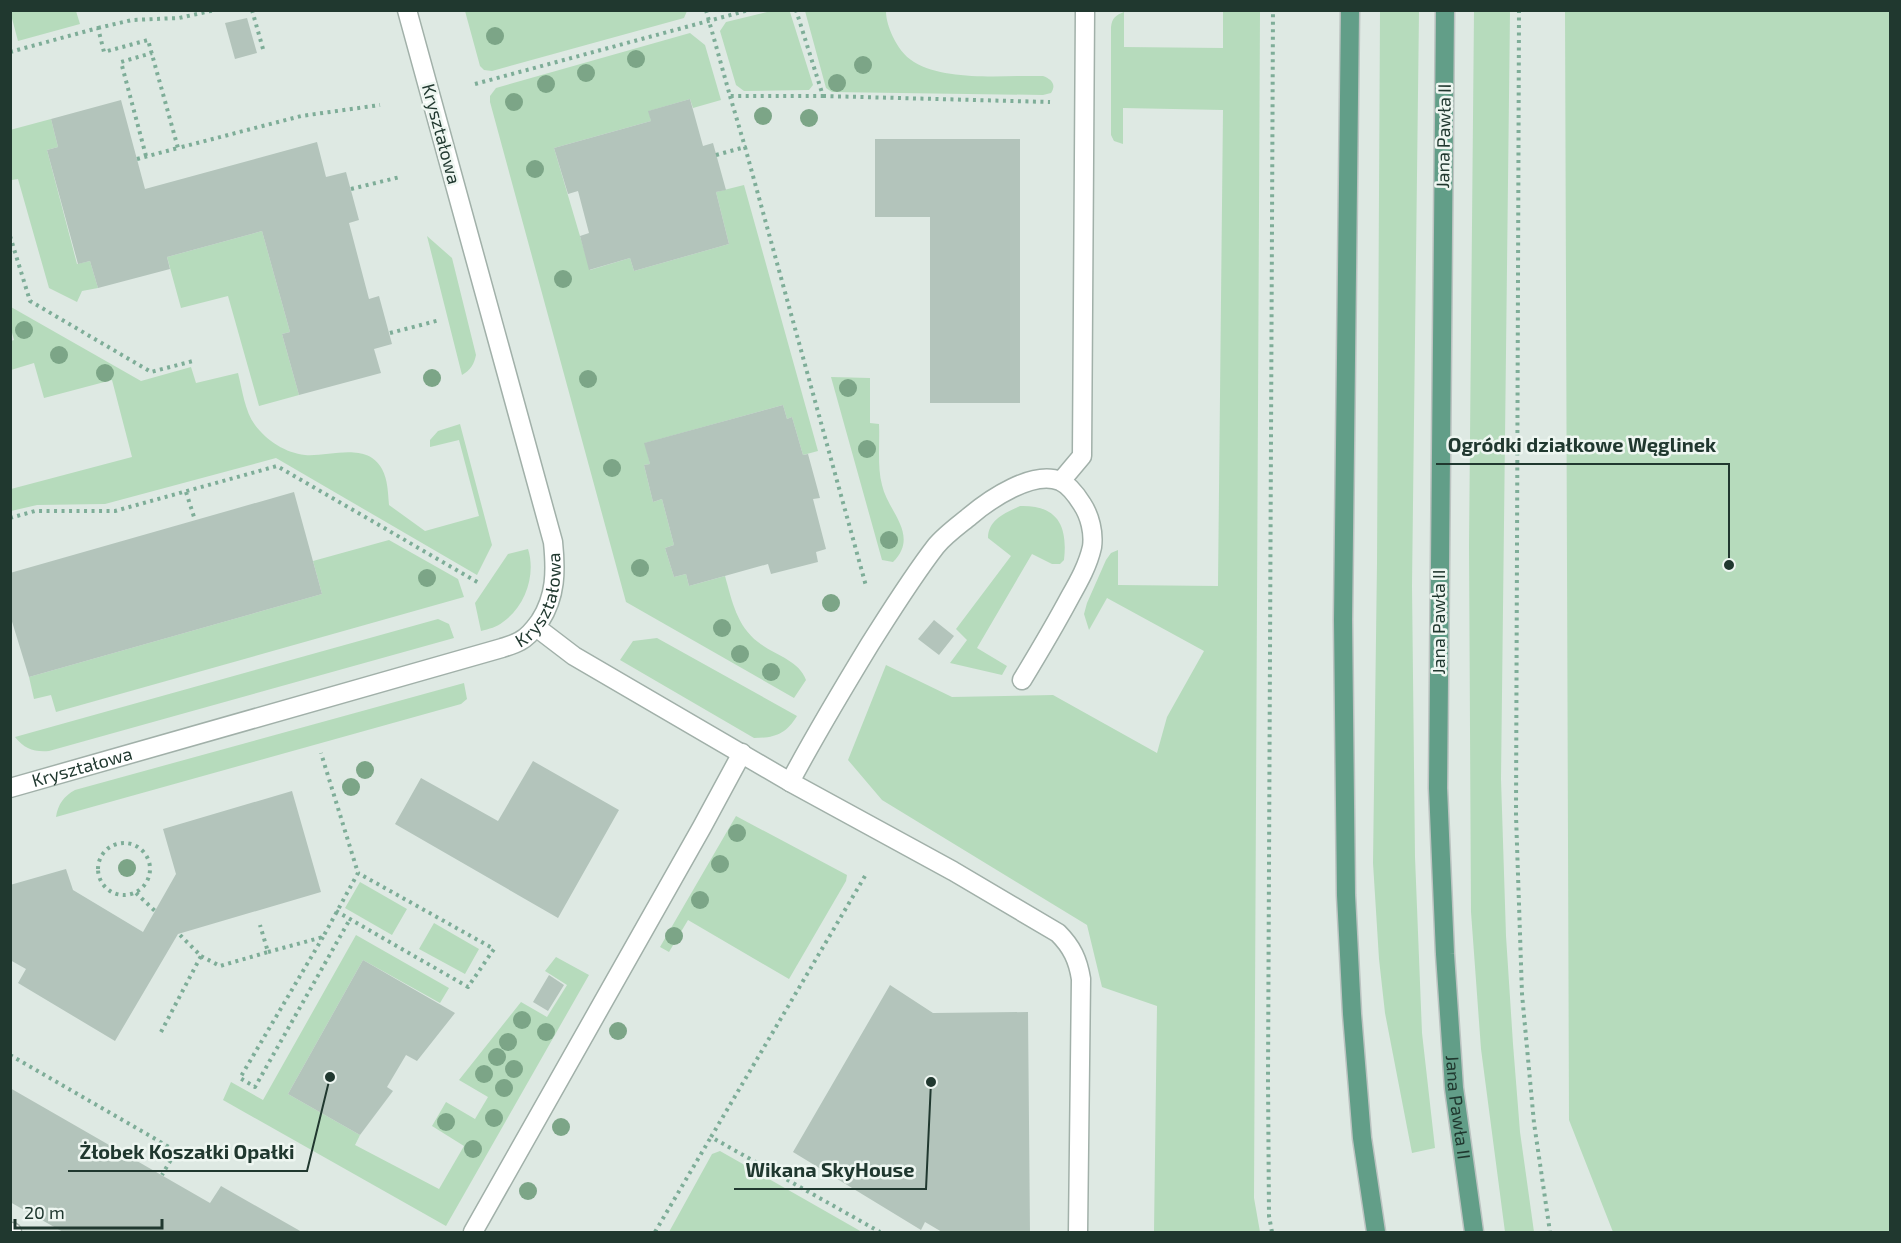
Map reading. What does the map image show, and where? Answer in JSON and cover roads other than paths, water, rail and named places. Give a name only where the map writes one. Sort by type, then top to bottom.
[{"type":"main road","points":[[1350,10],[1342,620],[1346,895],[1352,1014],[1362,1138],[1376,1233]]},
{"type":"main road","name":"Jana Pawła II","points":[[1445,10],[1438,788],[1445,954],[1454,1088],[1474,1233]]},
{"type":"street","name":"Kryształowa","points":[[10,788],[502,648],[520,641],[536,627],[544,614],[554,587],[553,542],[407,10]]},
{"type":"street","points":[[1061,482],[1082,456],[1085,10]]},
{"type":"street","points":[[790,782],[830,708],[888,615],[937,545],[971,515],[1015,487],[1047,478],[1061,482],[1073,491],[1088,514],[1092,546],[1083,574],[1022,680]]},
{"type":"street","points":[[536,627],[574,656],[790,782],[953,871],[1058,933],[1069,944],[1079,965],[1081,979],[1078,1233]]},
{"type":"street","points":[[473,1233],[742,753]]},
{"type":"place","name":"Ogródki działkowe Węglinek","points":[[1729,565]]},
{"type":"place","name":"Żłobek Koszałki Opałki","points":[[330,1077]]},
{"type":"place","name":"Wikana SkyHouse","points":[[931,1082]]}]
